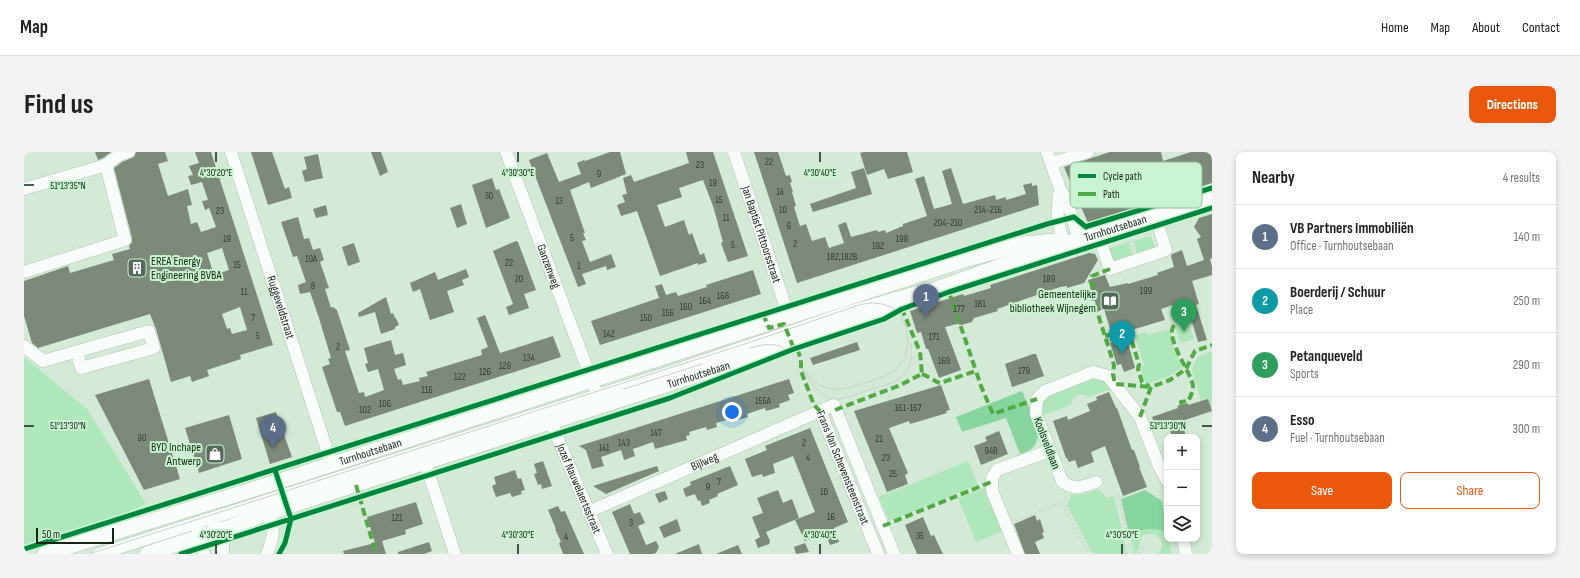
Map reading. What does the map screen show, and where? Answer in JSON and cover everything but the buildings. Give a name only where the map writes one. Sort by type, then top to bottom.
[{"type":"main road","name":"Turnhoutsebaan","points":[[1202,201],[1212,198]]},
{"type":"main road","name":"Turnhoutsebaan","points":[[45,554],[331,463],[546,410],[590,410],[869,318],[942,287],[1064,244],[1180,208]]},
{"type":"main road","name":"Turnhoutsebaan","points":[[147,554],[198,530],[266,507],[425,462],[546,410],[592,380],[964,260],[1024,244],[1053,241],[1064,244]]},
{"type":"main road","points":[[964,260],[970,277]]},
{"type":"street","name":"Ruggeveldstraat","points":[[231,152],[331,463]]},
{"type":"street","name":"Ganzenweg","points":[[506,152],[592,380]]},
{"type":"street","name":"Jan Baptist Pittoorsstraat","points":[[734,152],[789,317]]},
{"type":"street","points":[[1079,240],[1067,202],[1060,189],[1050,158],[1088,152]]},
{"type":"street","points":[[24,189],[106,165],[123,153]]},
{"type":"street","points":[[24,272],[125,240],[106,165]]},
{"type":"street","points":[[1060,189],[1057,206],[1057,221],[1064,244]]},
{"type":"street","points":[[1098,234],[1110,269],[1166,250],[1155,216]]},
{"type":"street","name":"Turnhoutsebaan","points":[[872,305],[920,274]]},
{"type":"street","name":"Turnhoutsebaan","points":[[266,507],[546,410],[597,395],[872,305],[913,293],[942,287]]},
{"type":"street","points":[[24,346],[43,361],[77,351],[149,331],[154,348],[81,368],[77,351]]},
{"type":"street","name":"Koolsveldlaan","points":[[1070,487],[1062,481],[1049,451],[1036,414],[1036,404],[1040,394],[1045,391],[1093,372],[1108,376],[1140,417],[1164,475]]},
{"type":"street","points":[[590,410],[597,398],[592,380]]},
{"type":"street","name":"Frans Van Schevensteenstraat","points":[[878,554],[820,411],[834,405],[894,554]]},
{"type":"street","name":"Jozef Nauwelaertsstraat","points":[[546,410],[607,554]]},
{"type":"street","name":"Bijlweg","points":[[588,512],[820,411]]},
{"type":"street","points":[[1018,554],[992,491],[991,482],[994,473],[997,470],[1049,451]]},
{"type":"street","points":[[425,462],[455,554]]},
{"type":"street","points":[[1070,487],[1084,486],[1096,482]]},
{"type":"street","points":[[259,486],[273,534],[267,554]]},
{"type":"street","points":[[204,554],[198,530],[196,513],[198,505],[205,511],[214,525],[223,545],[223,554]]},
{"type":"street","name":"Turnhoutsebaan","points":[[99,554],[198,530]]},
{"type":"street","points":[[1184,542],[1186,554]]},
{"type":"path","points":[[1120,238],[1136,232]]},
{"type":"path","points":[[1129,235],[1137,260]]},
{"type":"path","points":[[873,385],[876,395]]},
{"type":"path","points":[[1070,487],[1063,502],[1064,508],[1089,554]]},
{"type":"path","points":[[1118,494],[1131,554]]},
{"type":"path","points":[[1006,525],[1063,502]]},
{"type":"path","points":[[1139,554],[1142,548]]},
{"type":"green space","points":[[1151,236],[1155,248],[1138,256],[1133,241]]},
{"type":"green space","points":[[1129,242],[1133,255],[1112,263],[1107,249]]},
{"type":"green space","points":[[1188,321],[1194,339],[1180,343],[1174,325]]},
{"type":"green space","points":[[1170,329],[1174,349],[1182,368],[1165,378],[1147,384],[1144,380],[1140,366],[1144,365],[1135,336],[1146,332],[1147,335]]},
{"type":"green space","points":[[1212,351],[1212,411],[1208,399],[1201,401],[1192,370],[1198,356]]},
{"type":"green space","points":[[24,357],[88,410],[146,504],[95,527],[24,549]]},
{"type":"green space","points":[[1092,377],[1102,377],[1114,388],[1088,397],[1080,394],[1074,397],[1071,405],[1041,416],[1040,406],[1045,397]]},
{"type":"green space","points":[[1022,391],[1037,427],[1038,436],[1036,443],[1030,449],[1020,454],[1006,418],[962,432],[956,417]]},
{"type":"green space","points":[[968,461],[978,485],[889,521],[879,497]]},
{"type":"green space","points":[[985,488],[1003,531],[976,542],[958,498]]},
{"type":"green space","points":[[1098,489],[1108,498],[1114,495],[1127,554],[1093,554],[1067,506],[1071,495],[1085,494]]},
{"type":"green space","points":[[1145,490],[1162,501],[1164,531],[1148,529],[1129,534],[1121,499]]},
{"type":"green space","points":[[1154,528],[1164,531],[1164,542],[1170,542],[1172,554],[1157,554],[1162,547],[1162,543],[1158,536],[1148,534],[1142,536],[1136,554],[1134,554],[1129,534],[1140,530]]},
{"type":"tram line","points":[[89,554],[751,342],[859,305],[868,303],[886,305],[894,309],[903,321],[908,336],[908,344],[904,359],[897,368],[883,377],[852,387],[835,389],[820,385],[805,371]]},
{"type":"tram line","points":[[750,348],[770,344],[784,348],[794,355],[816,388],[825,396],[839,399],[889,384],[900,378],[909,367],[912,354],[911,344]]},
{"type":"tram line","points":[[624,389],[702,364]]},
{"type":"marked path","points":[[1110,269],[1092,276],[1092,295],[1114,365],[1113,374],[1115,384],[1151,387]]},
{"type":"marked path","points":[[949,292],[976,371]]},
{"type":"marked path","points":[[835,410],[898,386],[922,374],[920,352],[902,309]]},
{"type":"marked path","points":[[763,314],[769,328],[784,324],[794,349],[798,351],[801,359],[801,371],[814,405],[820,411]]},
{"type":"marked path","points":[[1182,405],[1181,402],[1188,401],[1192,394],[1193,386],[1178,354],[1172,336],[1172,328],[1181,320],[1199,314]]},
{"type":"marked path","points":[[1105,336],[1128,329],[1139,364],[1138,369],[1142,382],[1149,386]]},
{"type":"marked path","points":[[1140,417],[1151,387],[1170,380],[1186,369],[1195,351],[1212,345]]},
{"type":"marked path","points":[[922,374],[940,383],[976,371],[993,414],[1037,399]]},
{"type":"marked path","points":[[883,526],[991,482]]},
{"type":"marked path","points":[[356,485],[376,554]]},
{"type":"cycle path","points":[[1202,191],[1212,188]]},
{"type":"cycle path","points":[[24,549],[1047,224],[1074,217],[1086,227],[1147,208]]},
{"type":"cycle path","points":[[181,554],[670,398],[794,349],[884,319],[902,309],[949,292],[1212,208]]},
{"type":"cycle path","points":[[275,470],[291,519],[285,543],[279,554]]},
{"type":"place","name":"EREA Energy Engineering BVBA","points":[[137,268]]},
{"type":"place","name":"Gemeentelijke bibliotheek Wijnegem","points":[[1110,301]]},
{"type":"place","name":"VB Partners Immobiliën","points":[[926,317]]},
{"type":"place","name":"Petanqueveld","points":[[1184,332]]},
{"type":"place","name":"Boerderij / Schuur","points":[[1122,354]]},
{"type":"place","name":"Esso","points":[[273,448]]},
{"type":"place","name":"BYD Inchape Antwerp","points":[[215,454]]}]
